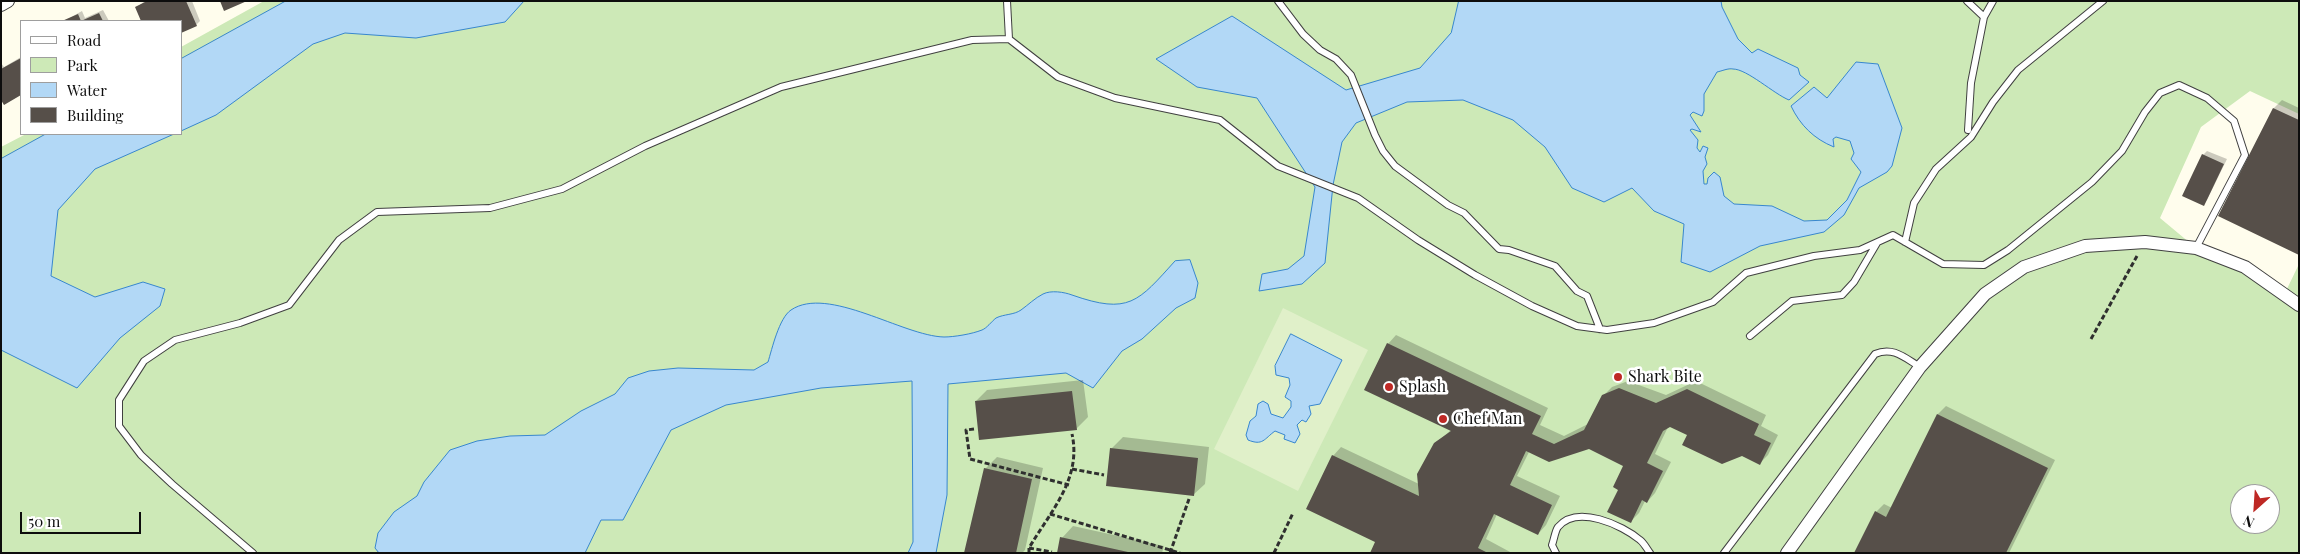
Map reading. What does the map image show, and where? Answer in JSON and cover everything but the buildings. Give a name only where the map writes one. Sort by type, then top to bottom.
[{"type":"street","points":[[1,5],[8,1]]},
{"type":"street","points":[[1786,553],[1920,367],[1986,294],[2024,267],[2085,246],[2145,242],[2196,248],[2245,267],[2299,305]]},
{"type":"lane","points":[[1006,1],[1009,39]]},
{"type":"lane","points":[[1278,1],[1303,34],[1320,50],[1336,59],[1351,75],[1375,135],[1383,151],[1395,166],[1448,205],[1464,212],[1499,248],[1555,266],[1577,291],[1587,296],[1600,329]]},
{"type":"lane","points":[[1966,1],[1984,16]]},
{"type":"lane","points":[[1968,130],[1971,83],[1984,16],[1993,1]]},
{"type":"lane","points":[[1905,242],[1914,203],[1936,169],[1971,137],[1993,102],[2018,70],[2104,1]]},
{"type":"lane","points":[[253,553],[166,479],[141,455],[119,426],[119,400],[144,362],[175,340],[240,324],[289,305],[340,240],[377,212],[490,208],[562,189],[645,146],[780,87],[972,40],[1009,39],[1058,77],[1115,98],[1220,120],[1278,166],[1358,198],[1418,240],[1483,279],[1532,306],[1577,326],[1600,329],[1654,322],[1713,302],[1746,272],[1814,256],[1860,250],[1893,235],[1943,264],[1984,265],[2008,250],[2092,182],[2122,151],[2145,112],[2160,93],[2179,85],[2207,98],[2234,120],[2245,155],[2196,248]]},
{"type":"lane","points":[[1750,336],[1792,301],[1842,296],[1854,282],[1876,243]]},
{"type":"lane","points":[[1724,553],[1875,354],[1885,350],[1892,350],[1920,367]]},
{"type":"lane","points":[[1556,553],[1552,545],[1558,528],[1572,517],[1590,516],[1618,526],[1641,540],[1650,553]]},
{"type":"path","points":[[2091,339],[2145,242]]},
{"type":"path","points":[[974,429],[966,430],[970,459],[1069,485]]},
{"type":"path","points":[[1052,552],[1029,550],[1069,485],[1076,451],[1072,434]]},
{"type":"path","points":[[1009,474],[1010,469]]},
{"type":"path","points":[[1072,470],[1104,475]]},
{"type":"path","points":[[1170,550],[1189,499]]},
{"type":"path","points":[[1274,553],[1293,513]]},
{"type":"path","points":[[1050,514],[1180,553]]},
{"type":"green space","points":[[264,1],[2299,1],[2299,114],[2250,91],[2201,127],[2160,218],[2196,248],[2285,293],[2299,264],[2299,553],[1,553],[1,147],[24,135],[182,135],[182,46]]},
{"type":"green space","points":[[1283,308],[1368,350],[1298,491],[1214,449]]},
{"type":"water","points":[[286,1],[524,1],[505,22],[416,38],[345,33],[313,44],[216,115],[182,131],[182,58]]},
{"type":"water","points":[[1459,1],[1721,1],[1722,7],[1738,39],[1752,53],[1758,49],[1798,68],[1800,75],[1809,82],[1789,100],[1739,70],[1729,69],[1717,72],[1704,94],[1704,111],[1702,116],[1693,112],[1690,115],[1701,132],[1690,130],[1698,140],[1697,148],[1700,152],[1703,146],[1708,148],[1705,157],[1707,164],[1703,171],[1704,184],[1707,184],[1708,178],[1714,172],[1720,177],[1724,196],[1734,204],[1772,206],[1804,221],[1827,220],[1847,200],[1861,172],[1851,159],[1854,153],[1850,141],[1836,137],[1833,139],[1834,147],[1820,140],[1803,125],[1791,106],[1814,87],[1827,98],[1856,62],[1878,64],[1902,128],[1892,166],[1887,172],[1859,188],[1844,215],[1824,232],[1760,246],[1710,272],[1681,262],[1684,224],[1654,211],[1632,188],[1604,202],[1572,188],[1545,147],[1513,120],[1463,100],[1407,102],[1356,123],[1342,142],[1333,185],[1325,263],[1302,284],[1259,291],[1262,274],[1288,269],[1304,256],[1315,187],[1257,98],[1197,87],[1156,59],[1232,16],[1346,90],[1420,68],[1451,33]]},
{"type":"water","points":[[44,135],[172,135],[95,169],[58,210],[51,276],[95,297],[143,282],[165,289],[160,306],[120,338],[77,388],[1,350],[1,159]]},
{"type":"water","points":[[1190,260],[1198,283],[1195,298],[1176,308],[1142,339],[1122,351],[1093,388],[1066,373],[948,384],[947,495],[936,553],[908,553],[913,542],[912,381],[821,388],[726,405],[671,430],[623,520],[601,520],[585,553],[379,553],[375,548],[378,533],[394,512],[417,496],[424,482],[450,450],[477,441],[510,436],[545,435],[581,411],[615,394],[628,378],[649,371],[678,368],[754,370],[768,362],[776,334],[787,314],[791,310],[807,304],[845,307],[927,335],[953,336],[982,330],[996,318],[1018,312],[1040,296],[1050,292],[1065,293],[1107,304],[1120,304],[1131,301],[1151,286],[1175,261]]},
{"type":"water","points":[[1291,334],[1342,360],[1320,404],[1309,406],[1311,414],[1306,422],[1302,420],[1297,425],[1300,434],[1295,443],[1284,439],[1285,435],[1275,431],[1260,442],[1253,442],[1248,440],[1246,435],[1250,421],[1256,416],[1258,404],[1263,401],[1268,404],[1271,414],[1283,418],[1291,407],[1291,401],[1285,397],[1290,385],[1289,378],[1276,375],[1275,366]]},
{"type":"place","name":"Shark Bite","points":[[1618,377]]},
{"type":"place","name":"Splash","points":[[1389,387]]},
{"type":"place","name":"Chef Man","points":[[1443,419]]}]
